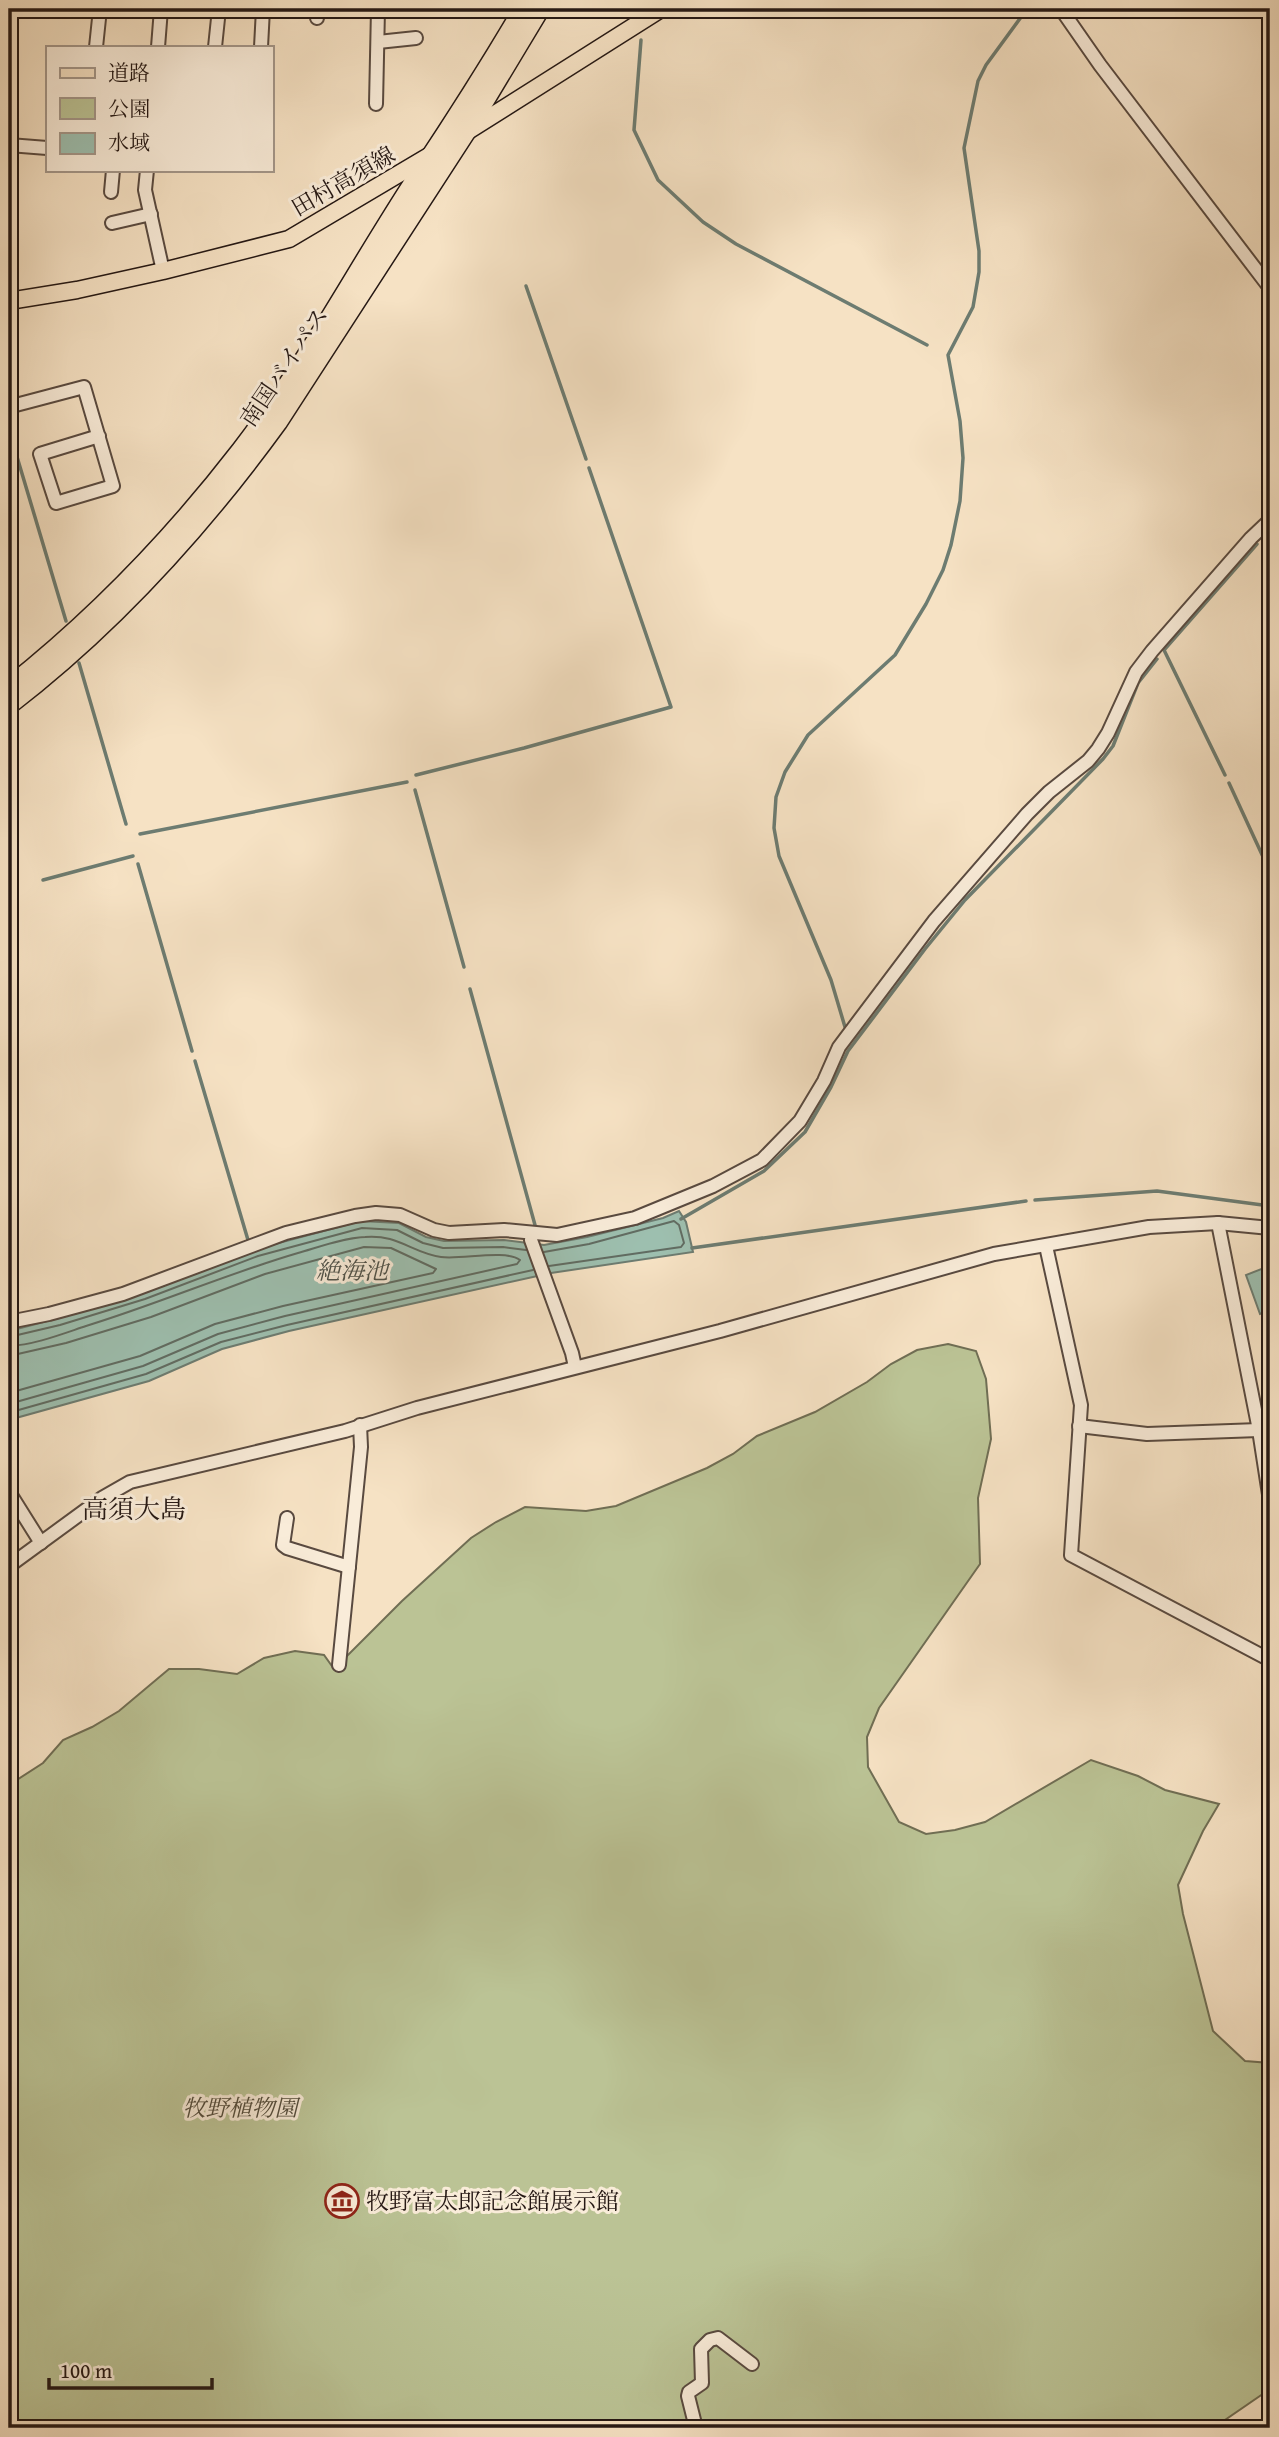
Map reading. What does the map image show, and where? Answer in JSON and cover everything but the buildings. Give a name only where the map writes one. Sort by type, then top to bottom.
[{"type":"highway","name":"南国バイパス","points":[[9,687],[79,629],[109,600],[188,515],[242,449],[319,335],[523,9]]},
{"type":"highway","name":"南国バイパス","points":[[9,705],[80,646],[138,591],[186,540],[230,487],[278,422],[466,132],[540,9]]},
{"type":"main road","name":"田村高須線","points":[[9,301],[77,290],[163,271],[289,239],[414,166],[661,9]]},
{"type":"street","points":[[96,46],[100,9]]},
{"type":"street","points":[[158,46],[161,9]]},
{"type":"street","points":[[215,46],[219,9]]},
{"type":"street","points":[[261,46],[263,9]]},
{"type":"street","points":[[376,104],[378,9]]},
{"type":"street","points":[[1061,9],[1100,65],[1270,288]]},
{"type":"street","points":[[377,42],[416,38]]},
{"type":"street","points":[[9,145],[46,148]]},
{"type":"street","points":[[111,192],[113,172]]},
{"type":"street","points":[[147,172],[145,190],[163,271]]},
{"type":"street","points":[[111,223],[150,214]]},
{"type":"street","points":[[9,394],[12,406],[85,387],[99,436],[113,486],[56,503],[40,454],[99,436]]},
{"type":"street","points":[[9,1322],[123,1294],[286,1233],[355,1216],[400,1214],[434,1230],[449,1233],[490,1230],[532,1237],[557,1235],[635,1217],[713,1186],[762,1160],[800,1121],[824,1081],[839,1047],[934,921],[1027,814],[1098,750],[1136,673],[1152,651],[1270,520]]},
{"type":"street","points":[[9,1566],[102,1498],[130,1482],[345,1431],[994,1255],[1149,1227],[1218,1223],[1270,1228]]},
{"type":"street","points":[[1218,1223],[1259,1430],[1270,1501]]},
{"type":"street","points":[[532,1237],[575,1367]]},
{"type":"street","points":[[1046,1246],[1080,1405],[1071,1555],[1270,1660]]},
{"type":"street","points":[[339,1665],[360,1425]]},
{"type":"street","points":[[1079,1426],[1147,1434],[1259,1430]]},
{"type":"street","points":[[9,1492],[41,1543]]},
{"type":"street","points":[[287,1518],[283,1545],[349,1567]]},
{"type":"street","points":[[696,2428],[688,2396],[689,2392],[702,2383],[701,2349],[710,2340],[718,2338],[752,2364]]},
{"type":"green space","name":"牧野植物園","points":[[948,1344],[976,1351],[986,1379],[991,1439],[978,1498],[980,1564],[879,1708],[867,1737],[868,1767],[899,1822],[926,1834],[985,1822],[1091,1760],[1138,1776],[1165,1790],[1219,1804],[1178,1885],[1213,2031],[1245,2061],[1270,2063],[1270,2389],[1225,2420],[1219,2428],[670,2428],[669,2424],[654,2428],[9,2428],[9,1785],[43,1763],[63,1740],[119,1711],[169,1669],[199,1669],[237,1674],[264,1658],[295,1651],[324,1655],[334,1669],[402,1601],[471,1538],[496,1522],[525,1507],[586,1511],[616,1506],[707,1468],[733,1454],[757,1436],[815,1412],[917,1350]]},
{"type":"water","name":"絶海池","points":[[679,1211],[686,1222],[693,1252],[551,1273],[289,1331],[222,1349],[149,1381],[16,1418],[9,1424],[9,1331],[142,1292],[256,1249],[361,1221],[399,1223],[426,1237],[444,1241],[504,1240],[544,1245],[663,1218]]},
{"type":"water","points":[[1264,1268],[1270,1284],[1270,1310],[1260,1314],[1246,1275]]},
{"type":"waterway","points":[[845,1027],[831,980],[779,856],[774,828],[776,797],[785,772],[808,735],[895,655],[926,604],[943,570],[951,545],[960,501],[963,458],[960,421],[948,355],[973,307],[979,272],[979,251],[964,148],[978,81],[986,65],[1027,9]]},
{"type":"waterway","points":[[641,40],[634,130],[658,180],[703,222],[736,244],[927,345]]},
{"type":"waterway","points":[[526,286],[586,459]]},
{"type":"waterway","points":[[9,430],[66,621]]},
{"type":"waterway","points":[[416,775],[671,707],[589,468]]},
{"type":"waterway","points":[[1225,775],[1164,650],[1257,544]]},
{"type":"waterway","points":[[681,1219],[764,1171],[805,1132],[848,1051],[925,949],[965,900],[1113,746],[1138,683],[1157,659]]},
{"type":"waterway","points":[[79,663],[126,824]]},
{"type":"waterway","points":[[140,834],[407,782]]},
{"type":"waterway","points":[[1229,783],[1270,872]]},
{"type":"waterway","points":[[415,790],[464,967]]},
{"type":"waterway","points":[[43,880],[133,856]]},
{"type":"waterway","points":[[138,864],[192,1051]]},
{"type":"waterway","points":[[470,989],[535,1225]]},
{"type":"waterway","points":[[195,1061],[248,1240]]},
{"type":"waterway","points":[[1035,1200],[1157,1191],[1270,1206]]},
{"type":"waterway","points":[[692,1248],[1026,1201]]},
{"type":"place","name":"牧野富太郎記念館展示館","points":[[342,2201]]},
{"type":"district","name":"高須大島","points":[[134,1509]]}]
